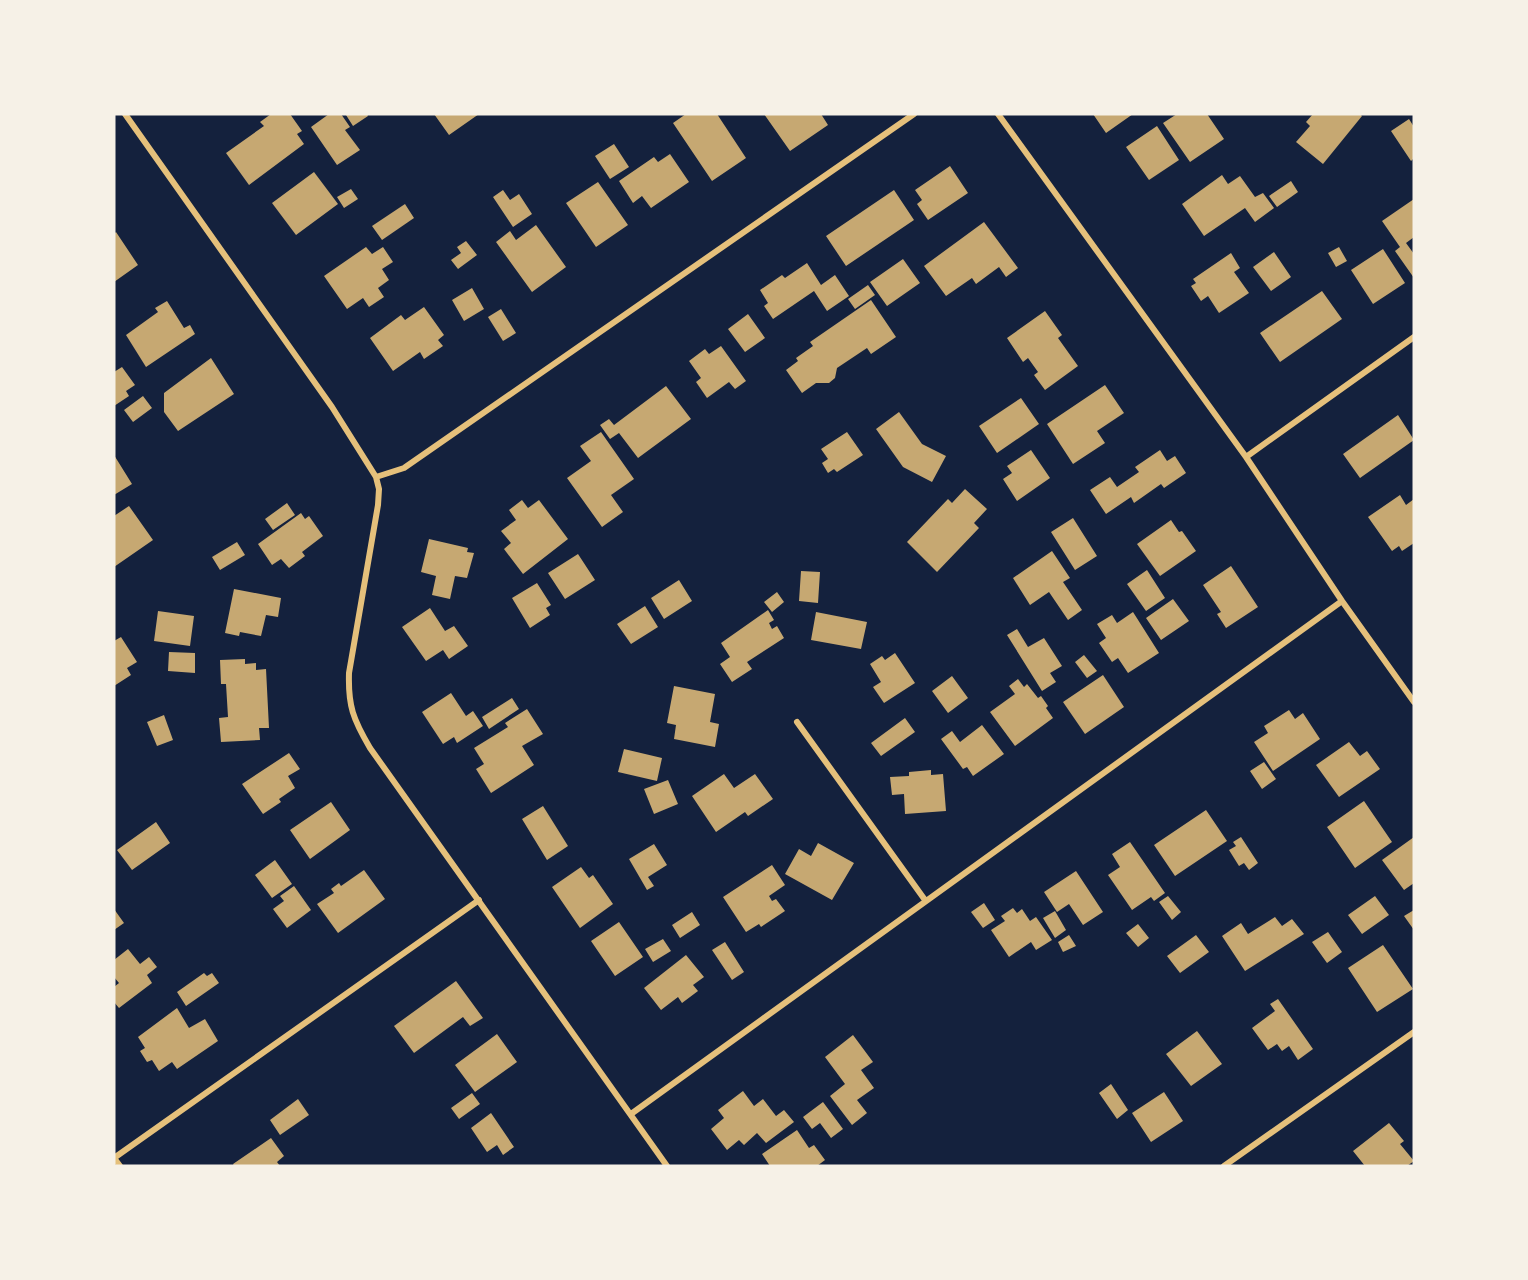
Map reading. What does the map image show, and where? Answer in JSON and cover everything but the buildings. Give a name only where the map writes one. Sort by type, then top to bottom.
[{"type":"street","points":[[125,114],[332,407],[367,459],[376,477],[379,489],[378,505],[349,673],[348,697],[356,723],[370,748],[667,1166]]},
{"type":"street","points":[[376,477],[404,468],[914,114]]},
{"type":"street","points":[[998,114],[1246,457],[1342,601],[1414,702]]},
{"type":"street","points":[[1246,457],[1414,337]]},
{"type":"street","points":[[631,1114],[1342,601]]},
{"type":"street","points":[[797,722],[925,900]]},
{"type":"street","points":[[120,1166],[114,1158],[479,900]]},
{"type":"street","points":[[1224,1166],[1414,1032]]}]
